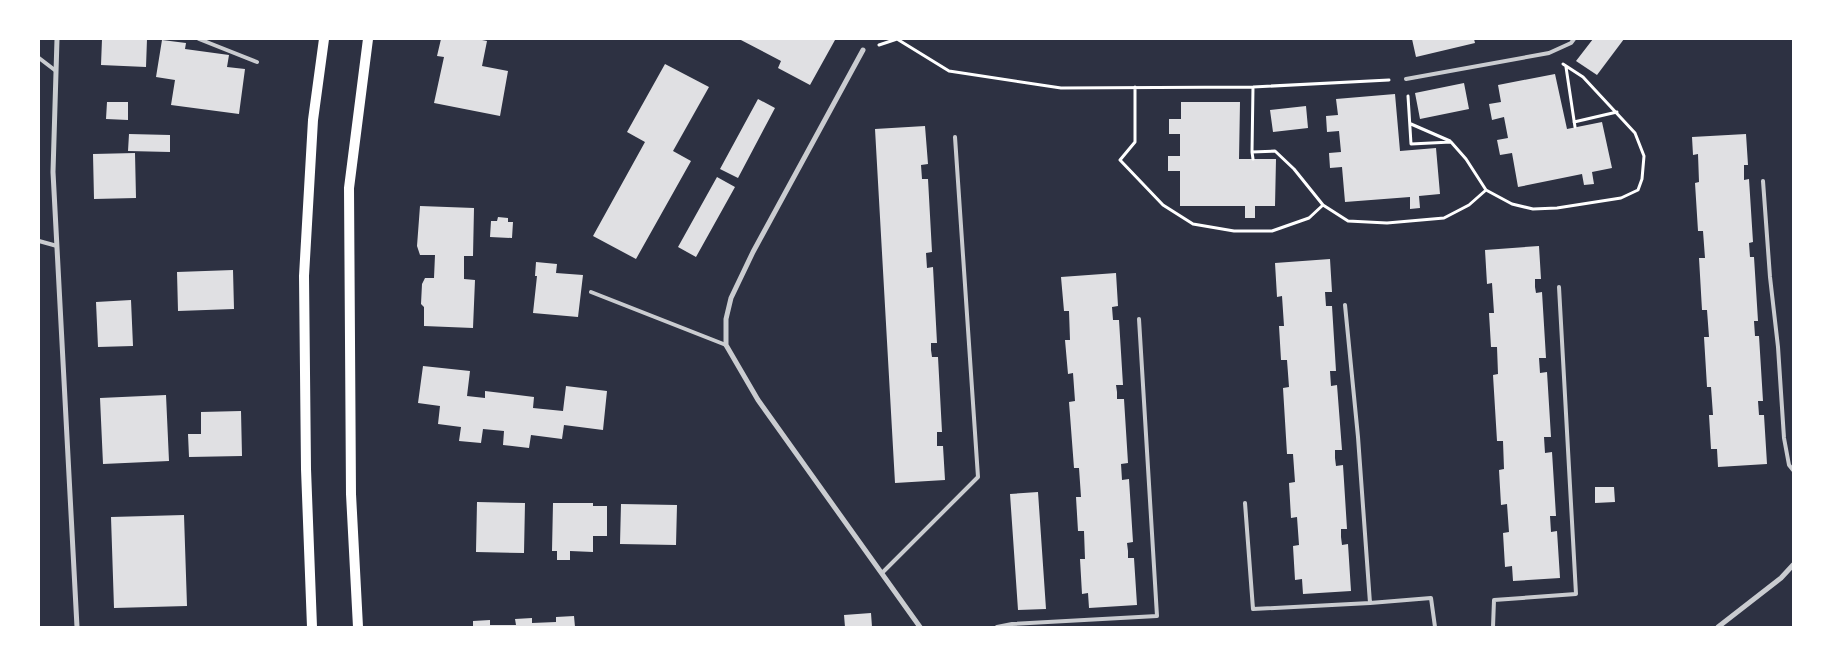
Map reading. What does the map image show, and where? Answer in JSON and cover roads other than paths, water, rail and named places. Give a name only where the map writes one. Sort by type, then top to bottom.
[{"type":"main road","points":[[312,627],[306,470],[304,276],[313,120],[324,39]]},
{"type":"main road","points":[[358,627],[351,494],[349,188],[368,39]]},
{"type":"street","points":[[58,39],[53,172],[77,627]]},
{"type":"street","points":[[862,50],[753,252],[731,298],[726,318],[726,345],[758,400],[920,627]]},
{"type":"street","points":[[1718,627],[1781,578],[1793,565]]},
{"type":"lane","points":[[199,39],[257,62]]},
{"type":"lane","points":[[1406,79],[1549,53],[1571,43],[1574,39]]},
{"type":"lane","points":[[39,58],[56,71]]},
{"type":"lane","points":[[882,573],[978,478],[955,136]]},
{"type":"lane","points":[[1763,181],[1784,438],[1789,465],[1793,470]]},
{"type":"lane","points":[[39,241],[57,246]]},
{"type":"lane","points":[[1493,627],[1494,600],[1576,594],[1559,287]]},
{"type":"lane","points":[[591,292],[726,345]]},
{"type":"lane","points":[[1345,305],[1358,437],[1370,603]]},
{"type":"lane","points":[[998,627],[1012,624],[1158,616],[1139,319]]},
{"type":"lane","points":[[1245,502],[1253,609],[1432,598],[1435,627]]}]
